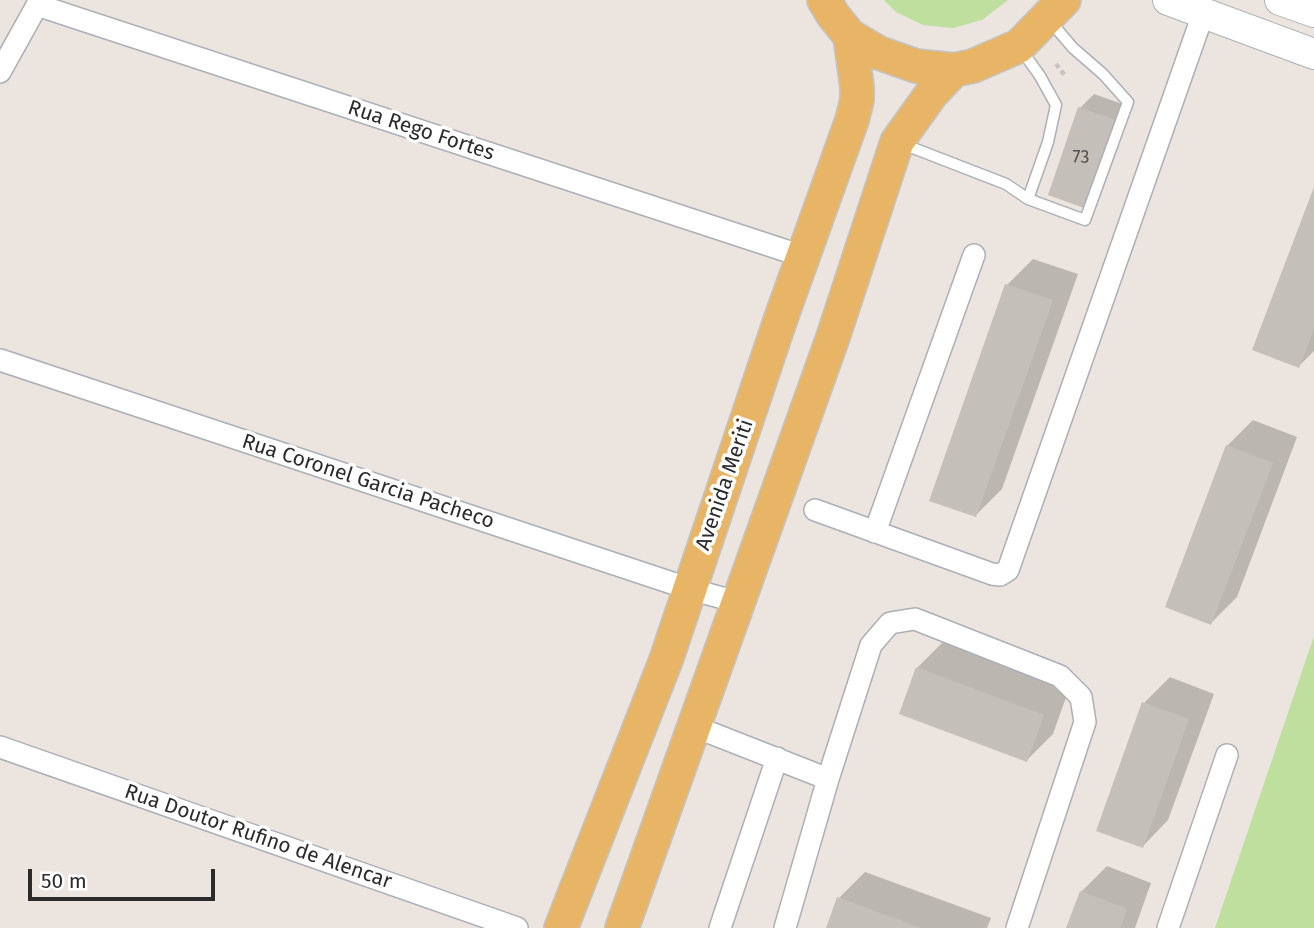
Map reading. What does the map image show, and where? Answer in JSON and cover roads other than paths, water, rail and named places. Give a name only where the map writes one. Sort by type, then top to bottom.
[{"type":"main road","points":[[824,0],[850,36],[878,53],[916,66],[954,70],[973,66],[1019,46],[1061,7]]},
{"type":"main road","points":[[1168,0],[1314,54]]},
{"type":"main road","points":[[1280,0],[1314,12]]},
{"type":"main road","name":"Avenida Meriti","points":[[561,928],[666,660],[857,100],[850,36]]},
{"type":"main road","points":[[622,928],[833,337],[897,142],[932,93],[954,70]]},
{"type":"street","points":[[0,72],[39,3]]},
{"type":"street","name":"Rua Rego Fortes","points":[[39,3],[805,257]]},
{"type":"street","points":[[815,510],[992,574],[1000,575],[1008,570],[1203,13]]},
{"type":"street","points":[[875,531],[974,255]]},
{"type":"street","name":"Rua Coronel Garcia Pacheco","points":[[0,360],[690,589],[737,602]]},
{"type":"street","points":[[785,928],[828,779],[871,645],[890,623],[915,619],[1060,676],[1081,697],[1085,722],[1017,928]]},
{"type":"street","points":[[693,726],[828,779]]},
{"type":"street","name":"Rua Doutor Rufino de Alencar","points":[[0,747],[517,928]]},
{"type":"street","points":[[1168,928],[1227,755]]},
{"type":"street","points":[[720,928],[777,758]]},
{"type":"lane","points":[[897,142],[1006,184],[1028,199],[1086,220],[1128,102],[1103,74],[1073,48],[1061,7]]},
{"type":"lane","points":[[1019,46],[1056,105],[1048,142],[1028,199]]}]
